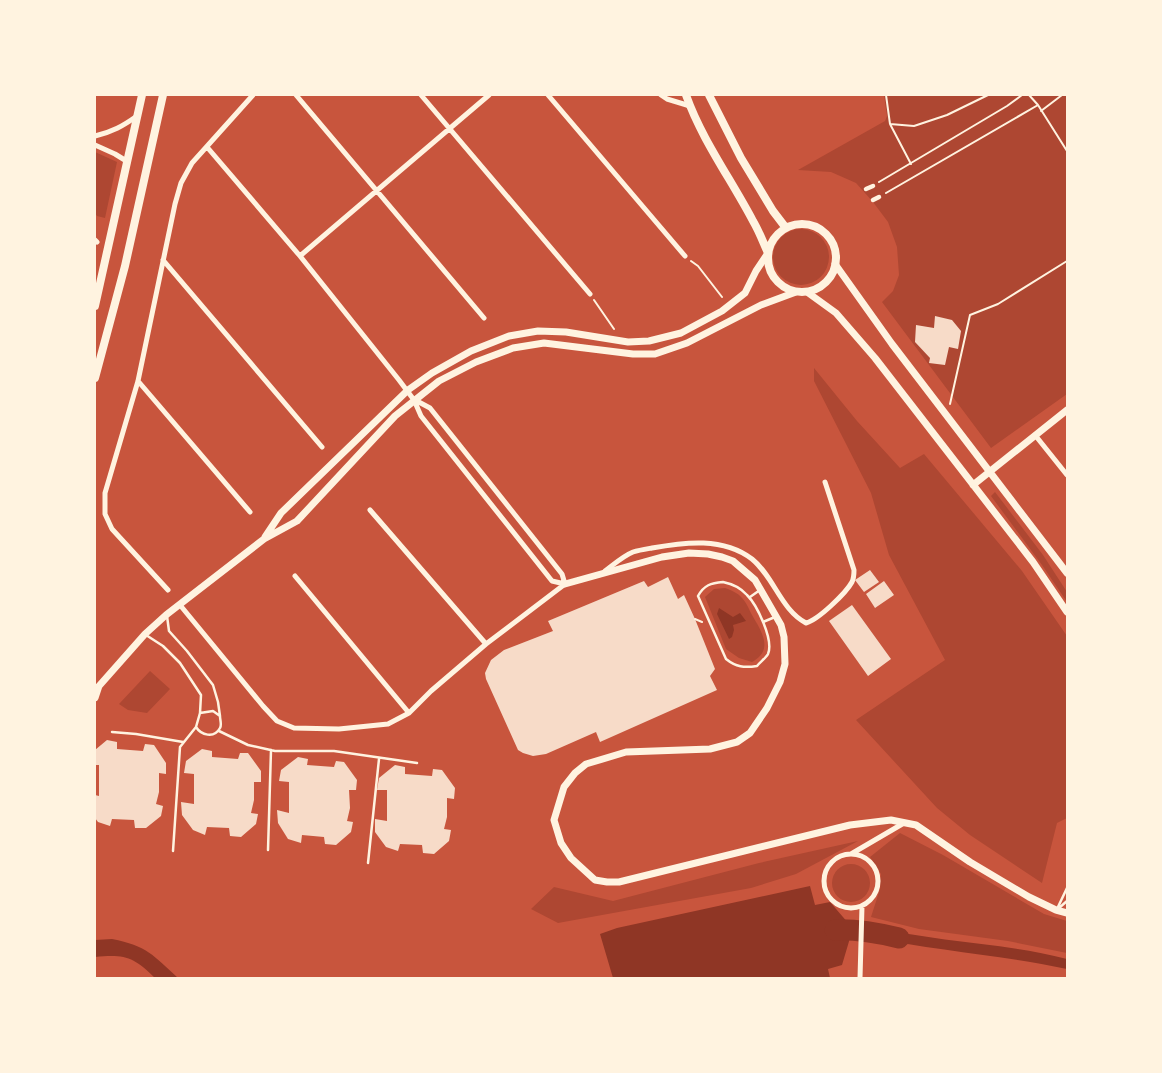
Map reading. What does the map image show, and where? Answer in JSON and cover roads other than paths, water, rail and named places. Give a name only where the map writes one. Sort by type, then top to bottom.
[{"type":"main road","points":[[95,306],[142,95]]},
{"type":"main road","points":[[95,378],[125,266],[162,95]]},
{"type":"main road","points":[[686,95],[723,169],[754,222],[768,253]]},
{"type":"main road","points":[[709,95],[741,158],[773,211],[786,228]]},
{"type":"main road","points":[[796,224],[807,224],[817,228],[826,234],[834,248],[835,264],[832,274],[817,289],[807,292],[796,292],[786,289],[771,274],[768,253],[774,238],[786,228],[796,224]]},
{"type":"street","points":[[168,590],[112,530],[105,514],[105,493],[138,381],[162,260],[181,183],[192,163],[253,95]]},
{"type":"street","points":[[296,95],[484,318]]},
{"type":"street","points":[[421,95],[590,294]]},
{"type":"street","points":[[300,256],[489,95]]},
{"type":"street","points":[[548,95],[684,256]]},
{"type":"street","points":[[662,95],[668,99],[690,106]]},
{"type":"street","points":[[95,136],[110,133],[138,116]]},
{"type":"street","points":[[95,145],[116,154],[128,162]]},
{"type":"street","points":[[207,146],[300,256],[408,390],[420,416],[552,581],[565,584]]},
{"type":"street","points":[[866,189],[873,186]]},
{"type":"street","points":[[873,200],[879,197]]},
{"type":"street","points":[[264,539],[281,513],[408,390],[432,372],[464,355],[509,336],[538,331],[566,332],[628,342],[649,341],[681,333],[722,311],[745,293],[768,253]]},
{"type":"street","points":[[162,260],[322,447]]},
{"type":"street","points":[[835,264],[892,344],[1067,573]]},
{"type":"street","points":[[95,698],[96,685],[145,634],[166,615],[264,539],[297,521],[395,416],[439,381],[476,362],[513,348],[544,343],[634,354],[655,354],[687,344],[761,305],[796,292]]},
{"type":"street","points":[[807,292],[836,313],[875,358],[1033,562],[1067,612]]},
{"type":"street","points":[[138,381],[250,512]]},
{"type":"street","points":[[414,400],[430,408],[562,574],[565,584]]},
{"type":"street","points":[[972,485],[1067,410]]},
{"type":"street","points":[[1035,435],[1067,475]]},
{"type":"street","points":[[602,573],[633,552],[688,542],[718,545],[752,559],[772,583],[794,615],[806,623],[811,622],[835,601],[852,582],[854,576],[854,570],[825,482]]},
{"type":"street","points":[[370,510],[486,644]]},
{"type":"street","points":[[180,605],[277,721],[294,728],[339,729],[388,724],[409,713],[431,691],[486,644],[565,584],[662,557],[689,553],[708,554],[733,561],[745,570],[762,590],[784,637],[785,664],[780,682],[767,708],[750,733],[737,742],[710,748],[626,752],[586,764],[564,786],[554,820],[561,843],[571,858],[595,880],[613,882],[850,825],[891,820],[916,825],[970,862],[1020,892],[1056,910],[1067,913]]},
{"type":"street","points":[[294,576],[409,713]]},
{"type":"street","points":[[851,854],[867,860],[877,876],[875,893],[869,901],[862,906],[853,908],[836,904],[825,891],[825,873],[828,866],[834,859],[851,854],[905,823]]},
{"type":"street","points":[[860,978],[862,906]]},
{"type":"lane","points":[[713,582],[723,582],[738,587],[750,598],[763,622],[769,640],[768,653],[758,666],[746,668],[734,665],[726,659],[698,596],[703,588],[713,582]]},
{"type":"lane","points":[[750,598],[762,590]]},
{"type":"lane","points":[[166,615],[169,631],[213,685],[218,702],[221,726],[218,731],[212,735],[204,735],[198,731],[196,726]]},
{"type":"lane","points":[[763,622],[776,617]]},
{"type":"lane","points":[[145,634],[163,646],[180,663],[201,695],[200,713],[196,726],[180,747],[173,851]]},
{"type":"lane","points":[[200,713],[213,711],[220,716]]},
{"type":"lane","points":[[218,731],[248,745],[271,750],[334,751],[417,763]]},
{"type":"lane","points":[[112,732],[183,742]]},
{"type":"lane","points":[[268,850],[271,750]]},
{"type":"lane","points":[[368,864],[379,759]]},
{"type":"lane","points":[[1056,910],[1067,888]]},
{"type":"lane","points":[[1056,910],[1067,901]]},
{"type":"waterway","points":[[835,930],[851,930],[899,938]]}]
